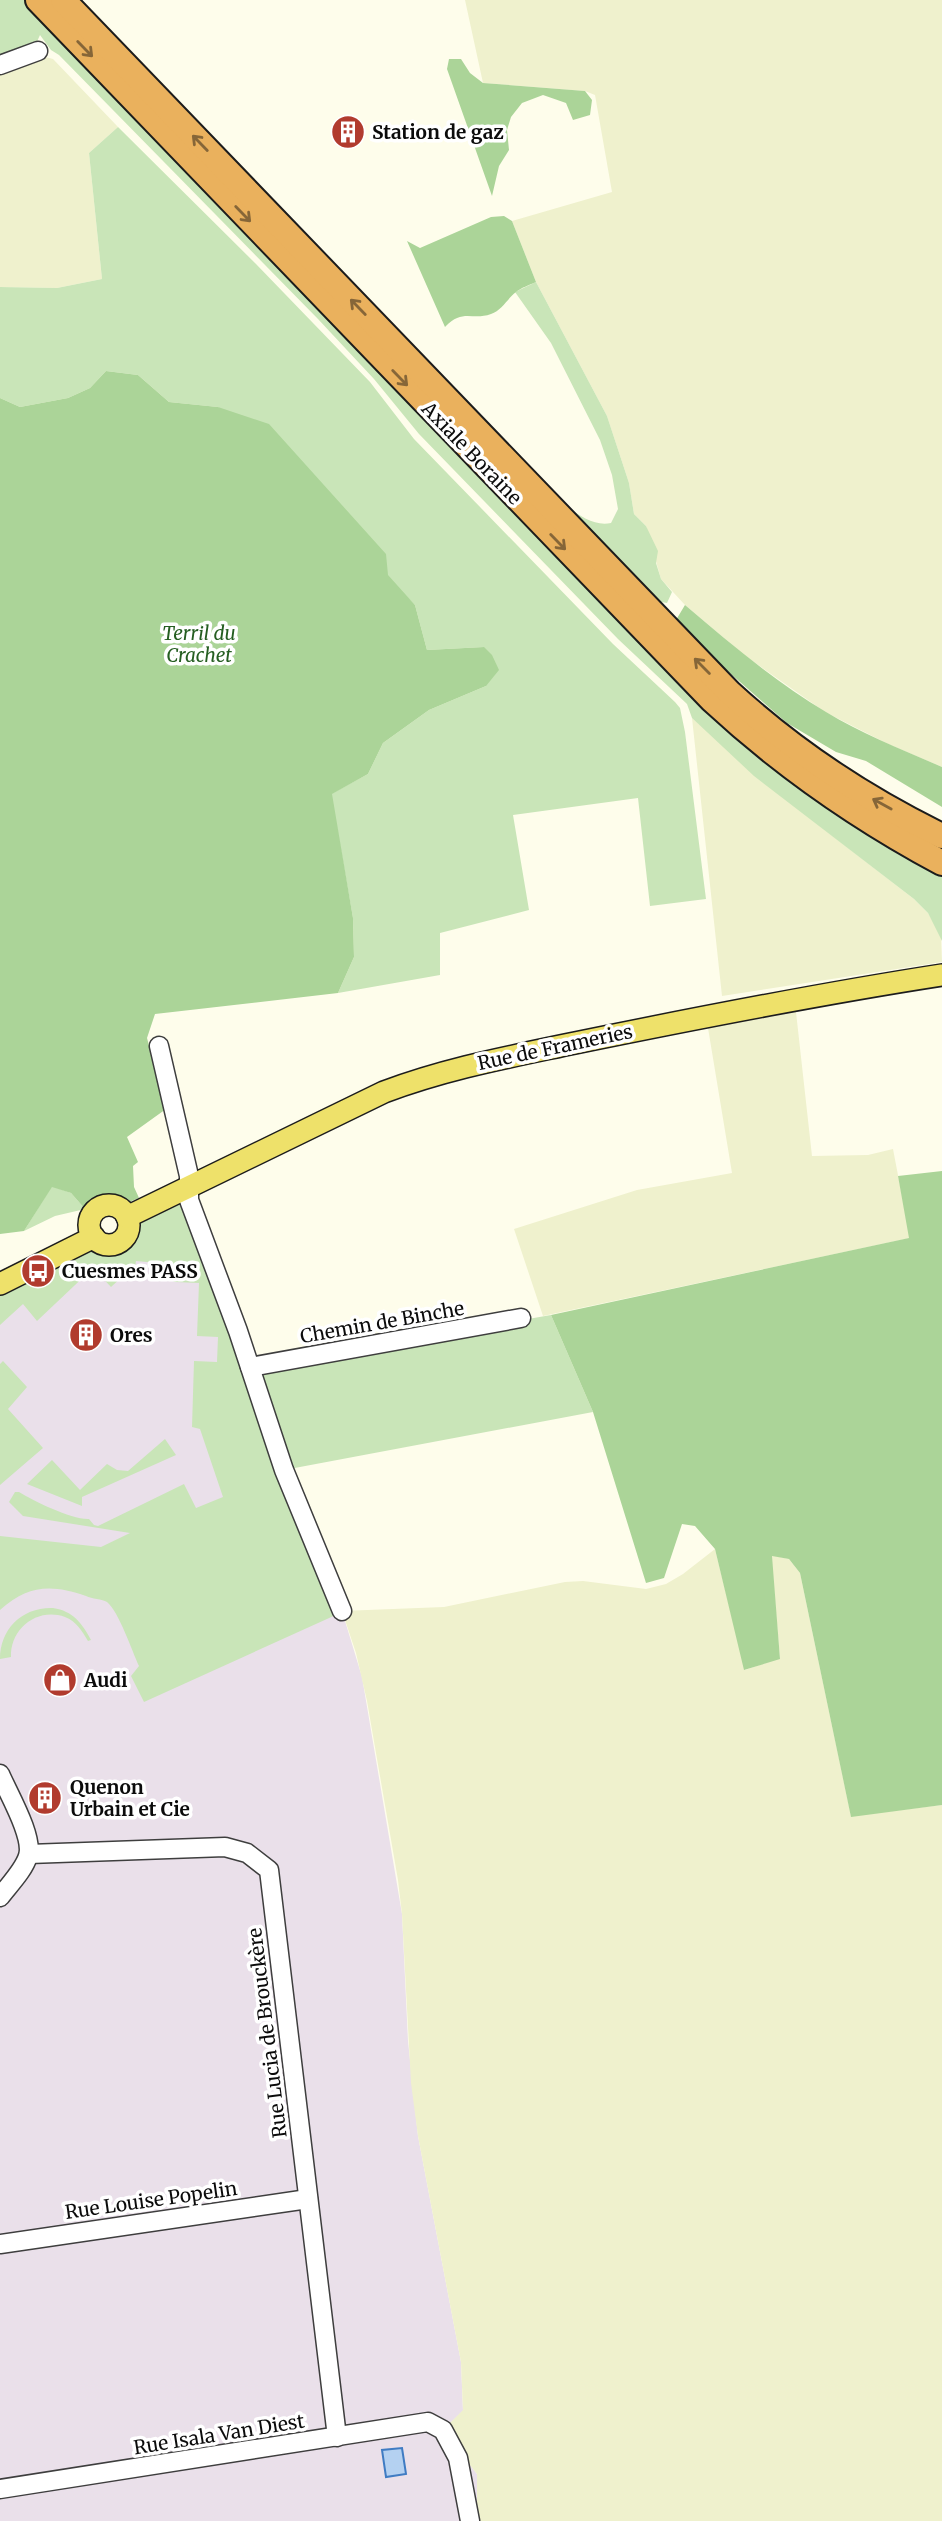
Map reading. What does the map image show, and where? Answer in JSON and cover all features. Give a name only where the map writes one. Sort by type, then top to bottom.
[{"type":"highway","name":"Axiale Boraine","points":[[38,0],[712,700],[768,750],[808,781],[856,814],[942,863]]},
{"type":"highway","name":"Axiale Boraine","points":[[63,0],[729,692],[772,730],[823,768],[875,801],[942,836]]},
{"type":"main road","name":"Rue de Frameries","points":[[127,1217],[384,1092],[454,1069],[519,1053],[720,1013],[942,975]]},
{"type":"main road","points":[[106,1206],[119,1208],[127,1217],[129,1227],[122,1241],[110,1245],[92,1232],[93,1213],[106,1206]]},
{"type":"main road","points":[[0,1276],[92,1232]]},
{"type":"main road","points":[[0,1284],[92,1232]]},
{"type":"street","points":[[0,65],[38,51]]},
{"type":"street","points":[[159,1046],[189,1176],[189,1200],[250,1367],[284,1471],[342,1611]]},
{"type":"street","name":"Chemin de Binche","points":[[250,1367],[521,1318]]},
{"type":"street","points":[[0,1774],[25,1830],[29,1854],[0,1896]]},
{"type":"street","name":"Rue Lucia de Brouckère","points":[[29,1854],[225,1847],[247,1853],[269,1870],[337,2437]]},
{"type":"street","name":"Rue Louise Popelin","points":[[0,2244],[308,2199]]},
{"type":"street","name":"Rue Isala Van Diest","points":[[0,2489],[428,2422],[443,2430],[458,2458],[470,2521]]},
{"type":"shaded area","points":[[178,1203],[342,1611],[362,1677],[402,1914],[408,2041],[418,2136],[461,2362],[463,2411],[443,2430],[477,2474],[477,2509],[470,2521],[0,2521],[0,1291],[91,1249],[120,1249]]},
{"type":"green space","points":[[0,0],[38,0],[688,677],[942,871],[942,941],[928,913],[914,899],[754,776],[692,718],[687,704],[618,639],[419,434],[374,379],[318,319],[59,55],[51,50],[40,35],[35,46],[0,65]]},
{"type":"green space","points":[[465,0],[942,0],[942,767],[888,744],[825,712],[744,655],[685,605],[661,579],[646,526],[634,514],[629,483],[607,416],[536,282],[512,221],[612,192],[595,95],[585,91],[483,83]]},
{"type":"green space","points":[[38,55],[53,59],[118,127],[89,153],[102,279],[57,288],[0,287],[0,65]]},
{"type":"green space","points":[[449,59],[461,59],[470,73],[483,83],[585,91],[592,100],[590,115],[573,120],[566,103],[543,95],[522,103],[511,117],[507,130],[509,150],[499,166],[492,196],[447,69]]},
{"type":"green space","points":[[118,127],[370,382],[414,439],[613,644],[680,708],[706,899],[650,906],[638,798],[513,815],[529,910],[440,933],[440,975],[338,993],[354,957],[353,918],[331,794],[368,774],[383,743],[429,710],[486,686],[484,647],[427,650],[415,605],[218,407],[169,402],[138,375],[106,371],[90,388],[68,398],[20,407],[0,398],[0,287],[57,288],[102,279],[89,153]]},
{"type":"green space","points":[[504,216],[512,221],[536,282],[516,292],[495,312],[484,316],[462,316],[445,327],[407,241],[420,248],[491,217]]},
{"type":"green space","points":[[536,282],[607,416],[629,483],[634,514],[646,526],[658,551],[656,563],[661,579],[672,592],[667,603],[656,601],[564,505],[586,519],[605,524],[611,523],[618,509],[612,475],[600,440],[551,343],[515,292]]},
{"type":"green space","name":"Terril du Crachet","points":[[106,371],[138,375],[169,402],[218,407],[269,424],[386,554],[388,575],[415,605],[427,650],[484,647],[492,655],[499,670],[486,686],[429,710],[383,743],[368,774],[332,794],[353,918],[354,957],[338,993],[155,1014],[147,1038],[166,1109],[127,1137],[138,1162],[133,1166],[134,1187],[139,1198],[124,1204],[103,1199],[85,1209],[71,1193],[52,1187],[24,1231],[0,1234],[0,398],[20,407],[68,398],[90,388]]},
{"type":"green space","points":[[685,605],[753,661],[807,700],[854,727],[942,767],[942,807],[866,761],[836,752],[787,723],[723,667],[676,620]]},
{"type":"green space","points":[[692,718],[825,830],[914,899],[928,913],[941,935],[942,962],[722,996]]},
{"type":"green space","points":[[796,1012],[812,1156],[868,1155],[893,1149],[910,1238],[543,1316],[514,1229],[637,1190],[732,1173],[708,1028]]},
{"type":"green space","points":[[942,1171],[942,1805],[851,1817],[800,1573],[789,1559],[772,1556],[780,1659],[744,1670],[715,1549],[695,1526],[682,1524],[664,1578],[646,1583],[593,1412],[551,1315],[909,1238],[898,1176]]},
{"type":"green space","points":[[52,1186],[71,1193],[85,1209],[55,1216],[24,1231]]},
{"type":"green space","points":[[181,1202],[338,1614],[144,1702],[131,1676],[139,1666],[121,1623],[107,1602],[73,1592],[40,1589],[20,1596],[0,1610],[0,1536],[101,1547],[130,1533],[23,1516],[9,1502],[15,1492],[63,1513],[89,1519],[98,1526],[184,1484],[196,1508],[223,1497],[200,1429],[192,1427],[194,1361],[217,1362],[218,1337],[197,1336],[199,1283],[168,1279],[169,1264],[136,1261],[133,1280],[123,1276],[111,1287],[93,1268],[37,1321],[23,1304],[0,1325],[0,1291],[91,1249],[120,1249],[143,1220]]},
{"type":"green space","points":[[551,1315],[593,1412],[284,1470],[250,1367]]},
{"type":"green space","points":[[3,1361],[27,1387],[8,1409],[43,1448],[0,1485],[0,1364]]},
{"type":"green space","points":[[165,1439],[176,1455],[82,1497],[82,1506],[27,1484],[52,1460],[80,1490],[107,1464],[117,1470],[128,1471]]},
{"type":"green space","points":[[715,1549],[745,1670],[780,1658],[771,1555],[789,1559],[800,1573],[851,1816],[942,1805],[942,2521],[470,2521],[477,2509],[477,2474],[443,2430],[463,2410],[461,2362],[418,2136],[411,2083],[398,1880],[367,1701],[356,1653],[342,1611],[444,1607],[565,1582],[583,1581],[646,1589],[666,1584]]},
{"type":"green space","points":[[53,1608],[76,1619],[91,1640],[88,1641],[69,1619],[45,1615],[35,1618],[20,1629],[12,1647],[11,1657],[0,1659],[4,1638],[15,1622],[32,1611]]},
{"type":"water","points":[[402,2448],[406,2474],[386,2477],[382,2450]]},
{"type":"place","name":"Station de gaz","points":[[348,132]]},
{"type":"place","name":"Cuesmes PASS","points":[[38,1271]]},
{"type":"place","name":"Ores","points":[[86,1335]]},
{"type":"place","name":"Audi","points":[[60,1680]]},
{"type":"place","name":"Quenon Urbain et Cie","points":[[45,1798]]}]
